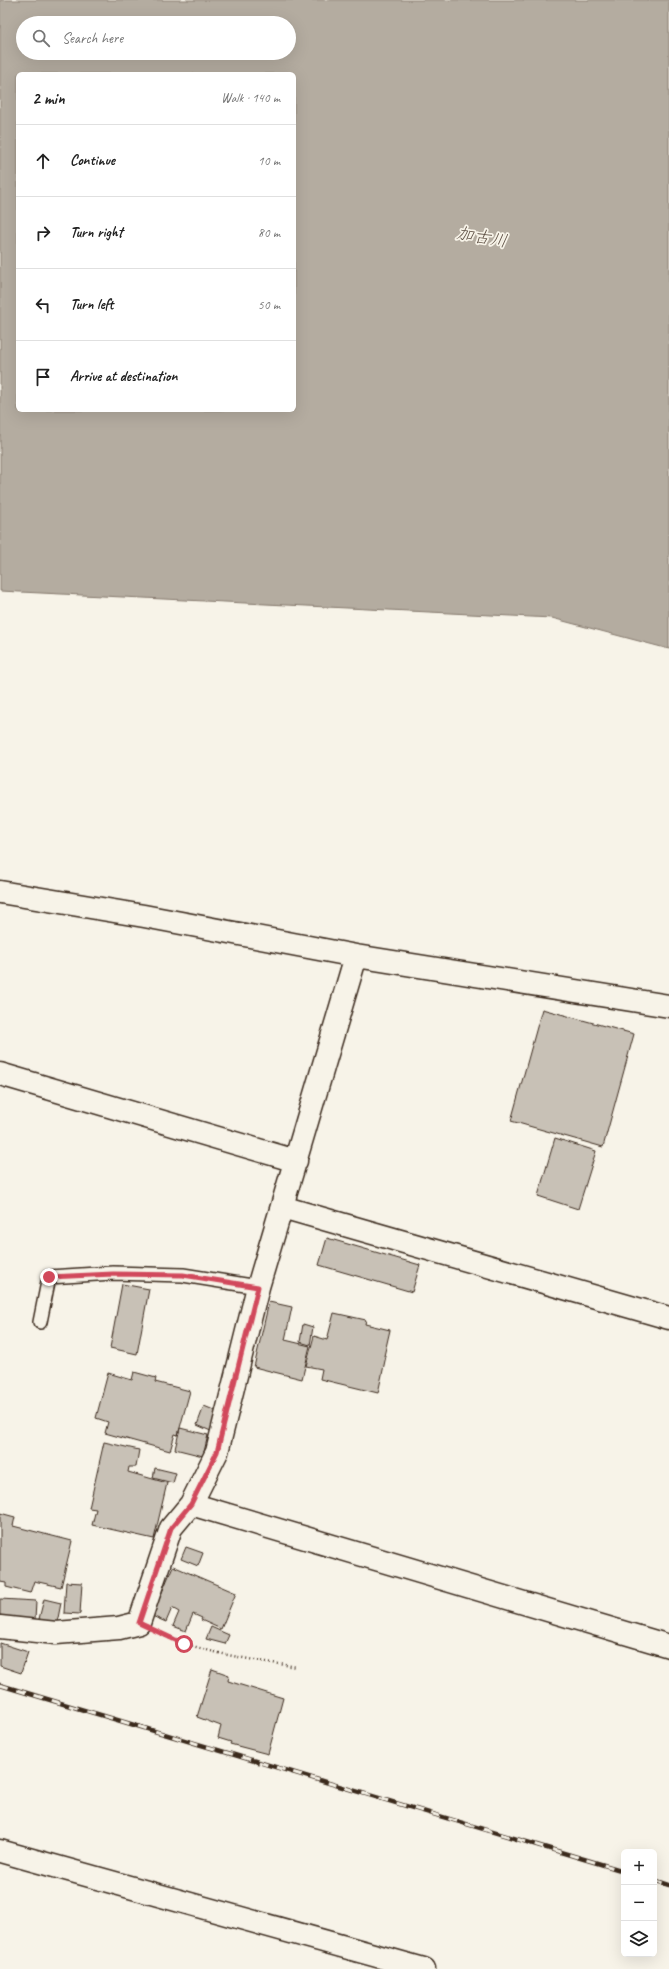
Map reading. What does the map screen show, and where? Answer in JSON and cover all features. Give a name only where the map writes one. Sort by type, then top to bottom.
[{"type":"street","points":[[0,892],[144,916],[356,956],[669,1006]]},
{"type":"street","points":[[0,1627],[56,1634],[119,1628],[139,1623],[171,1528],[191,1504],[217,1452],[258,1287],[356,956]]},
{"type":"street","points":[[0,1074],[296,1161]]},
{"type":"street","points":[[282,1207],[669,1318]]},
{"type":"street","points":[[191,1504],[669,1646]]},
{"type":"street","points":[[0,1851],[424,1969]]},
{"type":"lane","points":[[40,1322],[49,1277],[113,1274],[183,1275],[258,1287]]},
{"type":"path","points":[[139,1623],[184,1644],[236,1657],[297,1667]]},
{"type":"water","name":"加古川","points":[[0,0],[669,0],[669,649],[552,618],[0,591]]},
{"type":"building","points":[[542,1009],[634,1034],[603,1147],[511,1121]]},
{"type":"building","points":[[555,1138],[596,1151],[578,1209],[538,1196]]},
{"type":"building","points":[[327,1238],[420,1265],[412,1292],[319,1265]]},
{"type":"building","points":[[122,1284],[149,1289],[137,1354],[110,1348]]},
{"type":"building","points":[[269,1302],[292,1307],[285,1340],[310,1346],[302,1379],[254,1367]]},
{"type":"building","points":[[334,1313],[366,1320],[365,1324],[390,1330],[378,1393],[320,1379],[322,1369],[306,1366],[314,1336],[327,1340]]},
{"type":"building","points":[[303,1324],[313,1327],[310,1345],[300,1342]]},
{"type":"building","points":[[134,1372],[156,1378],[155,1382],[190,1391],[178,1435],[175,1434],[170,1451],[105,1433],[108,1422],[96,1418],[108,1373],[132,1380]]},
{"type":"building","points":[[204,1406],[221,1413],[213,1432],[197,1425]]},
{"type":"building","points":[[180,1428],[208,1435],[203,1456],[175,1449]]},
{"type":"building","points":[[104,1442],[139,1450],[136,1467],[129,1467],[128,1472],[167,1483],[154,1539],[92,1525],[96,1509],[89,1508]]},
{"type":"building","points":[[155,1468],[176,1473],[173,1483],[153,1478]]},
{"type":"building","points":[[0,1513],[15,1517],[13,1526],[72,1541],[61,1587],[34,1581],[30,1593],[6,1587],[6,1583],[0,1582]]},
{"type":"building","points":[[186,1547],[203,1553],[198,1566],[181,1559]]},
{"type":"building","points":[[173,1566],[236,1593],[221,1629],[201,1620],[202,1618],[193,1614],[186,1631],[173,1626],[179,1612],[172,1608],[166,1622],[152,1616]]},
{"type":"building","points":[[66,1582],[82,1583],[80,1614],[64,1613]]},
{"type":"building","points":[[0,1599],[36,1601],[35,1620],[0,1618]]},
{"type":"building","points":[[44,1599],[61,1603],[57,1623],[39,1619]]},
{"type":"building","points":[[211,1627],[229,1635],[225,1644],[206,1639]]},
{"type":"building","points":[[0,1643],[28,1652],[21,1673],[0,1666]]},
{"type":"building","points":[[212,1669],[229,1675],[228,1681],[283,1698],[268,1754],[230,1744],[231,1742],[218,1738],[221,1726],[197,1717]]},
{"type":"railway","points":[[0,1685],[621,1870]]},
{"type":"railway","points":[[657,1881],[669,1885]]},
{"type":"route","points":[[49,1277],[113,1274],[183,1275],[258,1287],[236,1370],[217,1452],[191,1504],[171,1528],[139,1623],[184,1644]]}]
